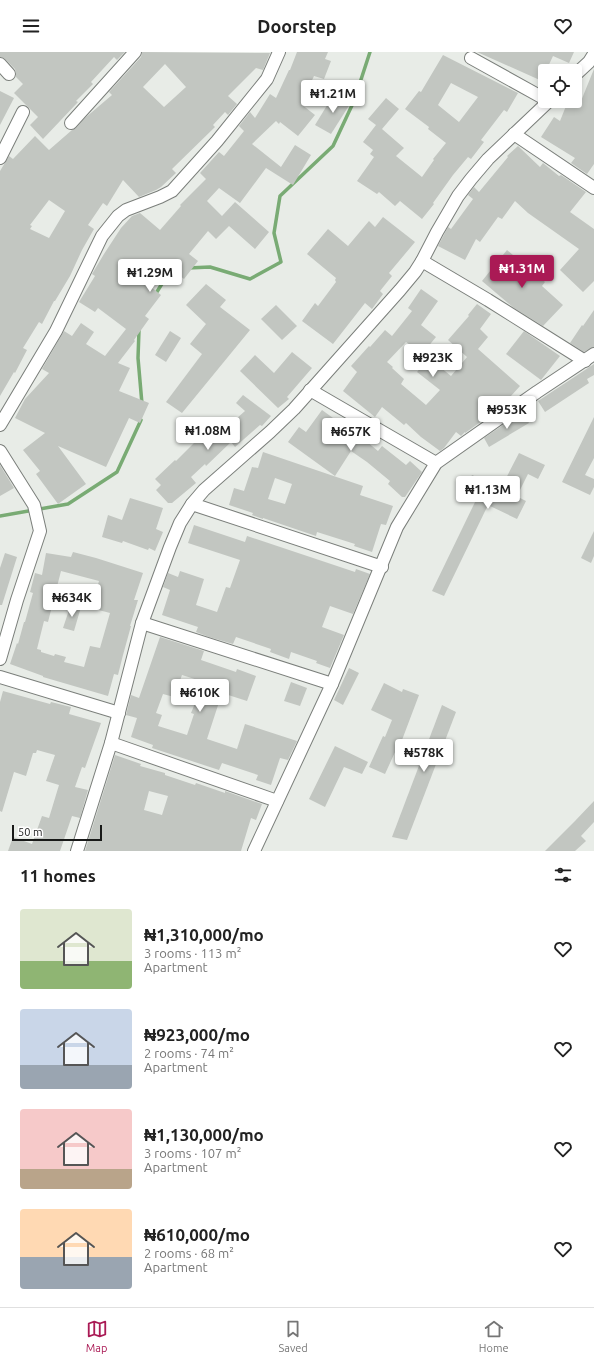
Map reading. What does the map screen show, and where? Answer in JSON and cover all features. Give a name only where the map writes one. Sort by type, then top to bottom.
[{"type":"street","points":[[72,124],[135,52]]},
{"type":"street","points":[[0,425],[56,331],[102,236],[118,216],[126,210],[172,191],[217,141],[267,79],[279,52]]},
{"type":"street","points":[[582,69],[594,54]]},
{"type":"street","points":[[471,58],[538,95]]},
{"type":"street","points":[[0,64],[9,74]]},
{"type":"street","points":[[77,851],[111,744],[142,623],[180,523],[192,504],[214,481],[294,409],[416,272],[437,232],[462,190],[488,159],[541,108]]},
{"type":"street","points":[[0,158],[24,112]]},
{"type":"street","points":[[514,134],[594,188]]},
{"type":"street","points":[[254,851],[298,760],[332,684],[352,633],[382,567],[397,527],[436,463],[537,392],[590,357],[422,261]]},
{"type":"street","points":[[310,390],[436,463]]},
{"type":"street","points":[[0,450],[34,505],[40,531],[17,600],[0,659]]},
{"type":"street","points":[[192,504],[382,567]]},
{"type":"street","points":[[142,623],[332,684]]},
{"type":"street","points":[[0,677],[119,713]]},
{"type":"street","points":[[111,744],[277,801]]},
{"type":"building","points":[[0,52],[125,52],[117,60],[114,57],[91,82],[93,84],[76,101],[78,102],[43,139],[30,125],[38,117],[14,93],[23,84],[16,77],[15,69],[5,59],[0,57]]},
{"type":"building","points":[[142,52],[270,53],[263,70],[256,68],[228,96],[237,104],[228,115],[225,112],[213,125],[215,127],[172,169],[176,173],[161,187],[139,197],[123,180],[107,206],[103,203],[88,225],[94,229],[70,276],[54,301],[42,324],[39,322],[23,348],[27,350],[15,373],[14,372],[0,396],[0,171],[9,156],[13,159],[35,136],[49,150],[112,95],[109,92],[141,57]],"holes":[[[165,64],[186,87],[164,107],[143,87]],[[49,200],[65,211],[49,238],[30,229],[32,226],[30,225]]]},
{"type":"building","points":[[297,52],[328,52],[325,59],[331,61],[324,79],[314,76],[301,104],[315,115],[298,136],[280,122],[279,124],[276,121],[252,144],[281,167],[295,145],[311,155],[293,185],[266,168],[240,203],[219,188],[207,201],[222,216],[235,202],[269,232],[255,249],[229,226],[216,239],[208,231],[189,254],[198,261],[184,279],[159,259],[146,283],[161,295],[145,316],[149,319],[134,340],[135,341],[118,363],[130,368],[119,391],[149,403],[140,423],[129,418],[106,467],[58,446],[86,484],[58,504],[36,474],[40,471],[23,450],[45,433],[15,418],[25,399],[49,373],[42,369],[64,331],[72,336],[81,323],[94,332],[86,344],[105,356],[126,329],[98,308],[95,312],[79,302],[95,276],[92,274],[104,254],[121,228],[132,216],[140,213],[160,230],[181,206],[180,205],[206,179],[200,173],[219,152],[224,156],[244,131],[239,126],[250,112],[255,118],[270,94],[276,98]]},
{"type":"building","points":[[477,52],[574,52],[569,63],[553,56],[549,64],[538,64],[538,79]]},
{"type":"building","points":[[443,55],[518,93],[507,112],[504,110],[481,140],[484,142],[471,159],[468,157],[453,175],[422,219],[400,201],[395,206],[379,192],[377,194],[357,181],[374,157],[370,154],[373,150],[363,142],[376,125],[368,119],[386,98],[399,109],[382,129],[404,148],[396,156],[422,177],[434,160],[433,159],[446,143],[428,129],[429,127],[405,109],[419,91],[421,92]],"holes":[[[451,83],[478,97],[459,122],[438,105]]]},
{"type":"building","points":[[594,69],[594,164],[587,174],[571,163],[575,158],[541,137],[554,117],[560,121],[565,108],[582,108],[582,99]]},
{"type":"building","points":[[0,91],[14,98],[0,125]]},
{"type":"building","points":[[334,94],[350,104],[331,134],[315,125]]},
{"type":"building","points":[[518,146],[540,167],[543,163],[559,176],[561,175],[586,192],[570,212],[594,229],[594,281],[583,292],[560,270],[579,249],[528,213],[515,201],[502,219],[498,217],[480,242],[476,239],[465,260],[438,246],[448,227],[451,229],[473,199],[468,195],[474,187],[479,192],[508,157],[507,156]]},
{"type":"building","points":[[383,217],[415,242],[389,273],[392,276],[380,291],[383,294],[372,309],[365,303],[333,344],[302,321],[315,303],[318,306],[336,282],[336,278],[307,254],[328,229],[348,246],[369,221],[375,227]]},
{"type":"building","points":[[507,250],[545,282],[542,286],[563,305],[543,326],[514,308],[482,281]]},
{"type":"building","points":[[206,284],[226,300],[220,307],[250,330],[182,413],[166,402],[202,354],[190,344],[206,324],[186,305]]},
{"type":"building","points":[[421,289],[438,301],[421,325],[436,337],[422,354],[406,342],[387,362],[404,379],[401,384],[426,405],[440,390],[417,372],[429,358],[451,376],[467,357],[448,340],[469,316],[468,315],[477,304],[491,314],[480,329],[488,337],[478,349],[520,386],[499,409],[461,436],[456,432],[440,451],[421,437],[406,423],[404,425],[382,407],[375,417],[343,391],[357,372],[351,366],[385,330],[392,336],[412,311],[408,308]]},
{"type":"building","points":[[276,305],[297,326],[282,340],[261,319]]},
{"type":"building","points":[[594,310],[594,347],[584,352],[570,343]]},
{"type":"building","points":[[170,331],[181,338],[166,362],[155,355]]},
{"type":"building","points":[[524,331],[560,356],[541,380],[506,354]]},
{"type":"building","points":[[292,352],[312,368],[287,397],[289,399],[278,408],[240,371],[255,355],[274,373]]},
{"type":"building","points":[[594,364],[594,375],[587,379],[589,383],[545,412],[538,401]]},
{"type":"building","points":[[243,395],[271,416],[262,426],[260,425],[235,447],[231,442],[206,466],[205,464],[191,477],[196,483],[172,503],[168,503],[156,490],[161,485],[155,479],[175,460],[176,461],[204,433],[211,441],[245,411],[236,403]]},
{"type":"building","points":[[322,410],[344,426],[345,425],[361,434],[360,436],[378,451],[382,446],[406,465],[410,461],[422,472],[405,497],[402,497],[388,484],[390,481],[351,451],[335,476],[288,442],[299,427],[306,432]]},
{"type":"building","points":[[522,412],[529,423],[489,447],[484,438]]},
{"type":"building","points":[[594,417],[594,458],[585,475],[594,479],[594,487],[590,495],[562,482]]},
{"type":"building","points":[[263,452],[363,486],[360,495],[393,506],[386,525],[381,524],[372,552],[354,546],[355,544],[317,532],[316,536],[263,519],[252,515],[253,513],[229,505],[234,488],[244,491],[252,467],[258,468]],"holes":[[[275,478],[292,484],[285,504],[268,499]]]},
{"type":"building","points":[[519,453],[545,465],[538,479],[528,474],[518,494],[520,494],[518,497],[526,501],[517,519],[488,505],[444,596],[432,591],[476,500],[463,493],[472,475],[481,479],[482,476],[502,486]]},
{"type":"building","points":[[0,465],[14,488],[0,496]]},
{"type":"building","points":[[130,498],[163,508],[156,529],[163,532],[155,551],[123,541],[122,543],[102,537],[108,515],[122,520]]},
{"type":"building","points":[[194,525],[245,542],[247,536],[355,572],[356,569],[370,574],[353,614],[330,606],[322,627],[344,635],[330,668],[316,663],[317,661],[291,652],[289,659],[270,652],[271,649],[236,637],[233,644],[209,637],[196,632],[198,627],[162,615],[170,590],[163,587],[168,573],[178,577],[180,571],[204,579],[196,605],[217,612],[226,587],[230,588],[240,560],[188,543]]},
{"type":"building","points":[[594,531],[594,556],[591,563],[581,558]]},
{"type":"building","points":[[73,552],[143,573],[134,600],[138,600],[118,675],[114,674],[108,696],[43,677],[10,664],[17,643],[18,644],[33,593],[30,592],[35,573],[42,575],[46,553],[71,557]],"holes":[[[61,571],[99,581],[91,608],[110,613],[100,648],[90,646],[84,667],[64,662],[66,657],[55,654],[54,656],[41,652],[41,650],[37,649],[44,621],[48,622]]]},
{"type":"building","points":[[5,553],[17,557],[2,605],[0,605],[0,568]]},
{"type":"building","points":[[71,604],[81,607],[74,631],[63,628]]},
{"type":"building","points":[[160,637],[204,651],[201,660],[236,672],[237,669],[256,676],[247,701],[222,693],[207,739],[237,749],[245,724],[297,741],[288,760],[280,758],[271,785],[256,780],[258,775],[222,763],[219,770],[152,748],[153,745],[131,737],[137,718],[126,715],[131,695],[139,698]],"holes":[[[182,675],[204,682],[191,713],[194,714],[187,735],[158,726],[162,715],[156,713],[163,694],[174,697]]]},
{"type":"building","points":[[349,668],[359,673],[343,705],[334,700]]},
{"type":"building","points":[[291,682],[307,688],[300,706],[284,701]]},
{"type":"building","points":[[384,683],[402,692],[403,689],[419,695],[402,740],[401,739],[385,774],[369,767],[392,720],[371,710]]},
{"type":"building","points":[[3,691],[50,704],[51,702],[71,707],[69,714],[101,723],[85,768],[82,767],[75,787],[88,790],[80,818],[72,816],[60,851],[8,851],[13,837],[32,844],[42,816],[49,818],[59,785],[46,781],[55,755],[37,750],[36,753],[33,753],[26,776],[14,772],[2,812],[0,811],[0,702]]},
{"type":"building","points":[[442,705],[456,712],[407,840],[392,837]]},
{"type":"building","points":[[335,746],[368,762],[362,774],[344,767],[325,807],[309,799]]},
{"type":"building","points":[[115,755],[141,764],[140,766],[165,773],[165,775],[195,785],[196,783],[225,793],[225,791],[262,804],[256,820],[251,818],[241,851],[85,851]],"holes":[[[149,791],[168,796],[162,815],[144,810]]]},
{"type":"building","points":[[594,801],[594,822],[581,836],[586,841],[575,851],[545,851],[575,821]]},
{"type":"waterway","points":[[188,268],[210,267],[250,279],[281,262],[274,233],[280,196],[333,146],[354,101],[370,52]]},
{"type":"waterway","points":[[155,295],[171,269],[174,268]]},
{"type":"waterway","points":[[139,330],[138,358],[142,404]]},
{"type":"waterway","points":[[0,516],[68,504],[117,472],[141,420]]}]
